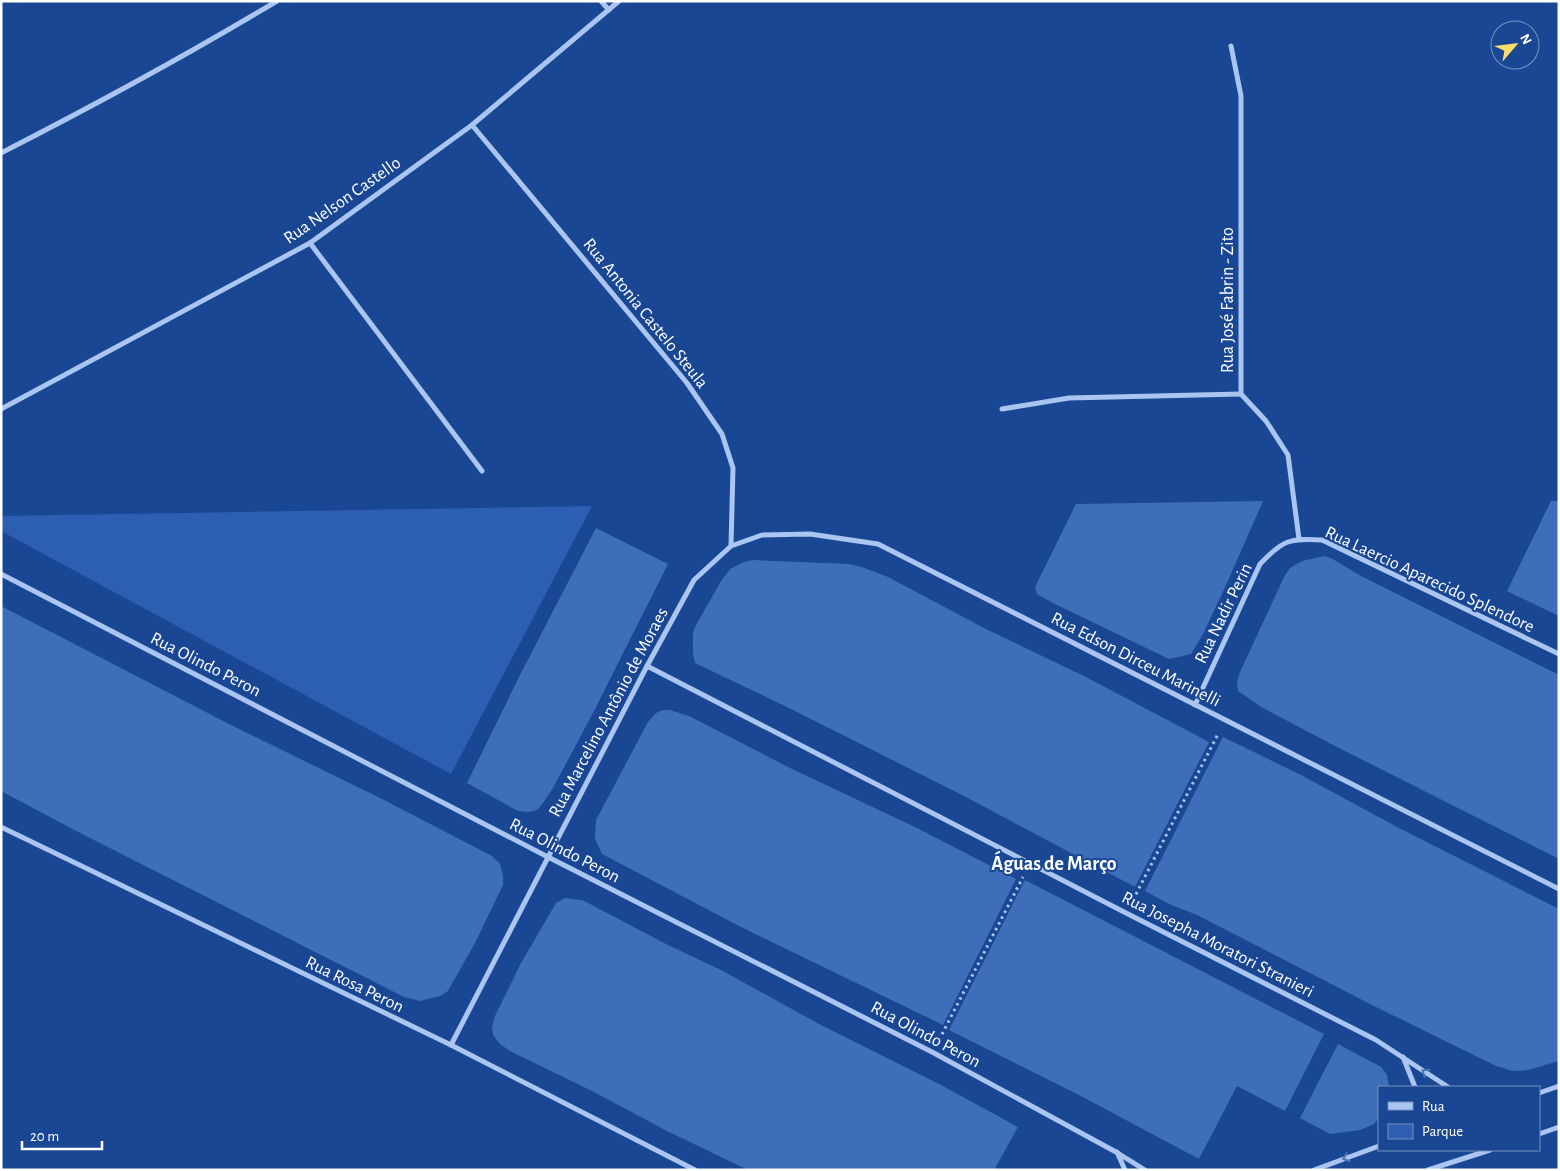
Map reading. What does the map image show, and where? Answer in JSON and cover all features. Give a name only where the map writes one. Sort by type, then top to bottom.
[{"type":"street","points":[[1,152],[99,103],[203,46],[277,1]]},
{"type":"street","points":[[601,1],[609,10]]},
{"type":"street","name":"Rua Nelson Castello","points":[[1,409],[310,243],[472,125],[619,1]]},
{"type":"street","name":"Rua José Fabrin - Zito","points":[[1231,46],[1241,96],[1241,394],[1266,421],[1288,455],[1299,539]]},
{"type":"street","name":"Rua Antonia Castelo Steula","points":[[472,125],[687,383],[722,434],[733,468],[731,546]]},
{"type":"street","points":[[310,243],[482,471]]},
{"type":"street","points":[[1002,409],[1069,398],[1241,394]]},
{"type":"street","name":"Rua Edson Dirceu Marinelli","points":[[694,580],[731,546],[762,535],[810,534],[878,544],[1559,889]]},
{"type":"street","name":"Rua Laercio Aparecido Splendore","points":[[1287,542],[1299,539],[1322,540],[1559,654]]},
{"type":"street","name":"Rua Nadir Perin","points":[[1195,704],[1260,564],[1276,547],[1287,542]]},
{"type":"street","name":"Rua Olindo Peron","points":[[1,574],[548,857],[932,1052],[1116,1152],[1144,1170]]},
{"type":"street","name":"Rua Marcelino Antônio de Moraes","points":[[450,1045],[647,666],[694,580]]},
{"type":"street","name":"Rua Josepha Moratori Stranieri","points":[[647,666],[1376,1040],[1446,1086]]},
{"type":"street","name":"Rua Rosa Peron","points":[[1,827],[450,1045],[695,1170]]},
{"type":"street","points":[[1402,1057],[1416,1086]]},
{"type":"street","points":[[1540,1093],[1559,1086]]},
{"type":"street","points":[[1540,1134],[1559,1127]]},
{"type":"street","points":[[1314,1170],[1378,1146]]},
{"type":"street","points":[[1428,1170],[1487,1151]]},
{"type":"street","points":[[1116,1152],[1125,1170]]},
{"type":"path","points":[[1126,913],[1226,720]]},
{"type":"path","points":[[932,1052],[1031,863]]},
{"type":"green space","points":[[592,506],[451,774],[1,531],[1,516]]},
{"type":"building","points":[[1263,501],[1203,634],[1191,654],[1169,659],[1037,594],[1035,587],[1076,504]]},
{"type":"building","points":[[1551,501],[1559,501],[1559,616],[1507,591]]},
{"type":"building","points":[[596,528],[668,564],[553,788],[537,810],[529,812],[518,811],[467,783]]},
{"type":"building","points":[[1324,556],[1559,675],[1559,859],[1335,746],[1261,707],[1238,691],[1237,681],[1240,672],[1285,575],[1290,568],[1302,561]]},
{"type":"building","points":[[753,560],[849,564],[888,577],[986,629],[1086,677],[1209,742],[1135,887],[964,796],[695,663],[693,633],[695,627],[721,581],[730,569]]},
{"type":"building","points":[[1,606],[231,725],[382,799],[492,856],[500,864],[503,885],[475,943],[448,991],[440,996],[420,1001],[404,997],[1,791]]},
{"type":"building","points":[[670,710],[689,716],[1016,879],[943,1025],[741,927],[602,854],[595,839],[596,820],[648,722],[656,713]]},
{"type":"building","points":[[1223,737],[1301,775],[1399,828],[1559,909],[1559,1061],[1528,1070],[1512,1071],[1494,1065],[1197,915],[1169,904],[1145,891]]},
{"type":"building","points":[[1025,880],[1324,1034],[1285,1111],[1237,1086],[1199,1159],[1079,1095],[949,1030]]},
{"type":"building","points":[[565,898],[582,900],[668,945],[721,970],[819,1024],[941,1085],[1018,1127],[994,1170],[748,1170],[510,1051],[500,1044],[493,1035],[492,1027],[495,1016],[521,963],[556,903]]},
{"type":"building","points":[[1338,1044],[1381,1067],[1387,1075],[1389,1086],[1378,1086],[1378,1119],[1374,1124],[1360,1130],[1330,1134],[1300,1118]]},
{"type":"district","name":"Águas de Março","points":[[1054,863]]}]
